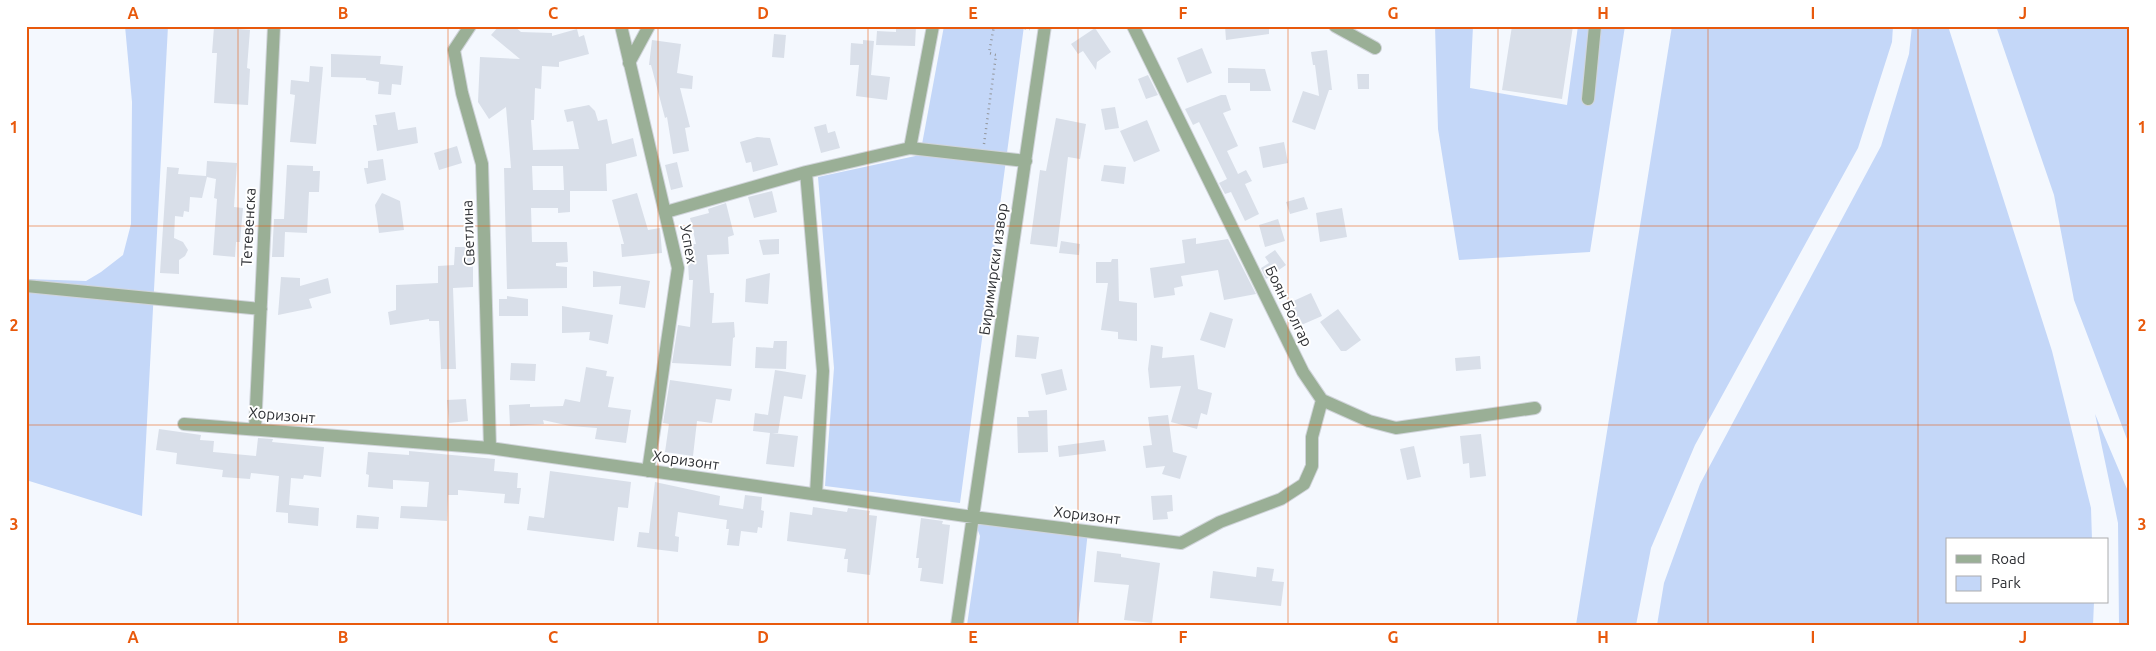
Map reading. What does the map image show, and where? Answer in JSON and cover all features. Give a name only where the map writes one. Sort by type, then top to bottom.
[{"type":"street","name":"Тетевенска","points":[[255,430],[274,26]]},
{"type":"street","name":"Светлина","points":[[470,26],[454,50],[462,93],[482,164],[490,448]]},
{"type":"street","name":"Успех","points":[[621,26],[678,268],[648,471]]},
{"type":"street","points":[[630,63],[649,26]]},
{"type":"street","points":[[910,148],[933,26]]},
{"type":"street","name":"Биримирски извор","points":[[957,625],[1046,26]]},
{"type":"street","name":"Боян Болгар","points":[[1133,26],[1303,372],[1322,400]]},
{"type":"street","points":[[1335,26],[1375,48]]},
{"type":"street","points":[[1588,99],[1595,26]]},
{"type":"street","points":[[666,212],[806,172],[910,148],[1026,160]]},
{"type":"street","points":[[806,172],[823,371],[816,494]]},
{"type":"street","points":[[26,286],[260,310]]},
{"type":"street","points":[[1322,400],[1369,421],[1396,428],[1535,408]]},
{"type":"street","name":"Хоризонт","points":[[184,424],[490,448],[973,517],[1181,543],[1220,522],[1281,499],[1304,484],[1312,466],[1312,437],[1322,400]]},
{"type":"path","points":[[983,156],[996,55],[989,53],[994,26]]},
{"type":"green space","points":[[125,26],[168,26],[142,516],[26,480],[26,279],[86,281],[123,255],[131,224],[132,102]]},
{"type":"green space","points":[[944,26],[1024,26],[960,503],[825,486],[834,368],[818,177],[920,155]]},
{"type":"green space","points":[[1435,26],[1473,26],[1470,88],[1567,105],[1578,26],[1625,26],[1590,252],[1459,260],[1438,129]]},
{"type":"green space","points":[[1672,26],[1893,26],[1892,42],[1858,148],[1695,445],[1651,548],[1636,625],[1576,625]]},
{"type":"green space","points":[[1912,26],[1948,26],[2052,351],[2091,508],[2092,538],[1946,538],[1946,604],[2094,604],[2093,625],[1657,625],[1664,583],[1700,484],[1881,146],[1909,54]]},
{"type":"green space","points":[[1996,26],[2130,26],[2130,447],[2074,300],[2054,195]]},
{"type":"green space","points":[[2095,414],[2130,496],[2130,625],[2119,625],[2118,523]]},
{"type":"green space","points":[[973,517],[1088,531],[1078,623],[1088,625],[967,625],[980,536]]},
{"type":"building","points":[[499,26],[514,26],[521,32],[552,33],[552,36],[577,29],[579,37],[584,35],[589,54],[559,62],[559,67],[542,66],[541,89],[535,88],[534,120],[531,120],[533,150],[579,149],[573,121],[567,122],[564,110],[589,105],[595,111],[598,121],[607,119],[612,144],[633,138],[637,156],[606,164],[607,191],[570,191],[570,212],[558,213],[558,208],[531,208],[532,242],[567,242],[568,262],[556,263],[556,266],[567,267],[567,288],[507,289],[504,168],[511,168],[506,107],[489,119],[478,102],[480,57],[520,59],[491,35]],"holes":[[[532,166],[563,166],[564,190],[533,190]]]},
{"type":"building","points":[[896,26],[916,26],[915,46],[876,45],[877,31],[896,32]]},
{"type":"building","points":[[1225,26],[1269,26],[1269,34],[1226,40]]},
{"type":"building","points":[[1512,26],[1573,26],[1562,99],[1502,90]]},
{"type":"building","points":[[214,27],[250,30],[247,68],[250,69],[248,105],[214,103],[217,53],[212,53]]},
{"type":"building","points":[[1095,28],[1111,52],[1097,62],[1096,70],[1083,51],[1078,54],[1071,44]]},
{"type":"building","points":[[774,34],[786,35],[784,58],[772,57]]},
{"type":"building","points":[[652,40],[681,44],[677,73],[693,76],[692,89],[680,88],[690,127],[685,128],[689,151],[673,154],[667,117],[665,118],[651,65],[649,65]]},
{"type":"building","points":[[863,40],[874,41],[871,75],[890,77],[887,100],[856,96],[859,65],[850,65],[851,43],[863,44]]},
{"type":"building","points":[[1202,48],[1212,73],[1187,83],[1177,58]]},
{"type":"building","points":[[1327,50],[1332,90],[1329,90],[1315,130],[1292,122],[1303,91],[1319,96],[1315,65],[1313,65],[1311,52]]},
{"type":"building","points":[[331,54],[381,56],[380,64],[403,66],[401,85],[392,84],[391,95],[378,94],[379,82],[366,80],[366,78],[331,77]]},
{"type":"building","points":[[310,66],[323,67],[316,144],[290,142],[295,95],[290,94],[291,80],[309,82]]},
{"type":"building","points":[[1228,68],[1265,69],[1271,91],[1250,91],[1250,83],[1228,83]]},
{"type":"building","points":[[1357,74],[1369,74],[1369,89],[1358,89]]},
{"type":"building","points":[[1148,75],[1158,95],[1146,99],[1138,79]]},
{"type":"building","points":[[1221,95],[1226,95],[1231,110],[1223,113],[1238,146],[1227,151],[1238,174],[1246,170],[1252,181],[1245,184],[1259,214],[1245,221],[1231,192],[1225,194],[1219,183],[1227,179],[1199,122],[1193,125],[1185,109]]},
{"type":"building","points":[[1115,107],[1119,128],[1105,130],[1101,109]]},
{"type":"building","points":[[395,112],[398,130],[416,127],[418,143],[377,151],[373,125],[377,125],[375,115]]},
{"type":"building","points":[[1056,118],[1086,124],[1080,159],[1068,157],[1057,247],[1030,244],[1040,170],[1046,171]]},
{"type":"building","points":[[1147,120],[1160,151],[1134,162],[1120,131]]},
{"type":"building","points":[[826,124],[828,133],[835,131],[840,148],[821,153],[814,127]]},
{"type":"building","points":[[757,137],[770,138],[778,165],[753,172],[751,162],[746,163],[740,142]]},
{"type":"building","points":[[1284,142],[1288,163],[1263,168],[1259,147]]},
{"type":"building","points":[[457,146],[462,163],[439,170],[434,153]]},
{"type":"building","points":[[383,159],[386,180],[367,184],[364,168],[368,168],[368,161]]},
{"type":"building","points":[[207,161],[237,163],[234,207],[243,208],[240,242],[236,242],[235,257],[213,255],[217,199],[214,198],[216,179],[207,177],[202,198],[190,197],[189,212],[184,211],[183,217],[175,216],[174,238],[183,242],[188,250],[185,256],[179,260],[179,274],[160,273],[167,167],[179,168],[178,174],[206,176]]},
{"type":"building","points":[[677,162],[683,187],[671,190],[665,165]]},
{"type":"building","points":[[287,165],[313,166],[313,171],[320,171],[319,192],[309,192],[307,233],[285,232],[284,257],[272,257],[274,219],[284,219]]},
{"type":"building","points":[[1104,165],[1126,167],[1124,184],[1101,181]]},
{"type":"building","points":[[772,191],[777,212],[754,218],[748,197]]},
{"type":"building","points":[[382,193],[400,201],[404,230],[379,233],[375,205]]},
{"type":"building","points":[[637,193],[648,230],[660,228],[662,253],[622,257],[621,244],[624,244],[612,200]]},
{"type":"building","points":[[1304,197],[1308,209],[1290,214],[1286,202]]},
{"type":"building","points":[[726,203],[734,235],[728,237],[729,254],[707,255],[710,293],[714,293],[712,323],[734,322],[735,337],[733,338],[731,366],[672,363],[678,325],[690,327],[693,280],[689,280],[687,244],[696,244],[690,218],[709,213],[708,209]]},
{"type":"building","points":[[1342,208],[1347,237],[1320,242],[1316,213]]},
{"type":"building","points":[[1278,219],[1285,241],[1265,247],[1259,225]]},
{"type":"building","points":[[1196,238],[1196,244],[1228,239],[1256,294],[1224,300],[1218,270],[1181,276],[1183,286],[1174,288],[1175,295],[1154,298],[1150,268],[1185,263],[1182,240]]},
{"type":"building","points":[[779,239],[779,254],[763,255],[759,240]]},
{"type":"building","points":[[1061,241],[1080,244],[1079,255],[1059,253]]},
{"type":"building","points":[[455,247],[473,247],[473,287],[453,288],[456,369],[441,369],[439,321],[429,321],[429,319],[390,325],[388,312],[396,310],[396,285],[438,283],[438,266],[454,265]]},
{"type":"building","points":[[1275,250],[1286,265],[1266,279],[1261,268],[1269,263],[1265,257]]},
{"type":"building","points":[[1112,259],[1118,259],[1119,301],[1137,303],[1137,341],[1118,339],[1118,332],[1101,330],[1108,283],[1096,283],[1096,262],[1111,262]]},
{"type":"building","points":[[593,271],[650,281],[645,308],[619,304],[621,286],[593,287]]},
{"type":"building","points":[[770,273],[768,304],[745,302],[746,279]]},
{"type":"building","points":[[281,277],[300,278],[300,286],[328,278],[331,293],[309,299],[312,308],[278,315]]},
{"type":"building","points":[[1311,293],[1322,316],[1299,326],[1289,303]]},
{"type":"building","points":[[507,296],[528,299],[528,316],[499,316],[499,299],[507,299]]},
{"type":"building","points":[[562,306],[613,315],[608,344],[589,340],[590,332],[562,333]]},
{"type":"building","points":[[1338,309],[1361,340],[1346,351],[1341,351],[1320,322]]},
{"type":"building","points":[[1210,312],[1233,319],[1225,348],[1200,340]]},
{"type":"building","points":[[1017,335],[1039,337],[1036,359],[1015,357]]},
{"type":"building","points":[[774,341],[787,341],[786,369],[755,368],[756,347],[773,348]]},
{"type":"building","points":[[1151,345],[1163,347],[1162,358],[1194,355],[1198,389],[1212,393],[1207,415],[1201,413],[1197,429],[1171,422],[1181,386],[1150,388],[1148,369]]},
{"type":"building","points":[[1480,356],[1481,369],[1456,371],[1455,358]]},
{"type":"building","points":[[511,363],[536,364],[535,381],[510,380]]},
{"type":"building","points":[[586,367],[607,371],[606,376],[614,377],[608,407],[631,410],[626,443],[595,439],[597,428],[570,426],[543,420],[544,424],[510,426],[509,405],[530,404],[530,407],[563,406],[565,399],[580,402]]},
{"type":"building","points":[[1062,369],[1067,390],[1046,395],[1041,374]]},
{"type":"building","points":[[775,370],[806,375],[802,399],[784,396],[778,433],[772,433],[798,436],[794,467],[766,464],[770,433],[753,431],[755,413],[768,415]]},
{"type":"building","points":[[670,380],[732,389],[730,401],[716,399],[712,423],[697,421],[693,456],[665,452],[669,424],[663,423]]},
{"type":"building","points":[[466,399],[468,421],[449,423],[447,400]]},
{"type":"building","points":[[1047,410],[1048,452],[1018,453],[1017,417],[1029,417],[1028,411]]},
{"type":"building","points":[[1168,415],[1173,452],[1187,456],[1180,479],[1162,474],[1165,466],[1146,468],[1143,446],[1152,445],[1148,417]]},
{"type":"building","points":[[159,429],[201,435],[200,440],[214,441],[213,452],[256,456],[258,438],[273,439],[272,442],[324,447],[321,477],[304,475],[303,479],[291,478],[289,505],[319,508],[318,526],[288,523],[288,513],[276,512],[279,476],[251,473],[250,479],[222,477],[223,470],[176,464],[177,453],[156,450]]},
{"type":"building","points":[[1481,434],[1486,476],[1470,478],[1469,463],[1463,464],[1460,436]]},
{"type":"building","points":[[1104,440],[1106,451],[1059,457],[1058,446]]},
{"type":"building","points":[[1414,446],[1421,477],[1407,480],[1400,449]]},
{"type":"building","points":[[409,451],[495,459],[494,471],[518,473],[517,488],[521,488],[519,504],[504,503],[505,494],[458,490],[458,495],[448,495],[447,521],[400,518],[401,506],[427,507],[429,482],[393,480],[393,489],[368,487],[369,475],[366,474],[368,452],[409,455]]},
{"type":"building","points":[[550,471],[631,482],[628,508],[618,507],[614,541],[527,530],[529,516],[544,518]]},
{"type":"building","points":[[655,482],[720,496],[719,505],[743,509],[745,495],[762,497],[761,510],[764,511],[762,528],[758,527],[757,533],[741,531],[739,546],[727,545],[729,529],[726,529],[727,520],[678,512],[675,536],[679,537],[678,552],[637,547],[639,532],[649,533]]},
{"type":"building","points":[[1172,495],[1173,511],[1167,512],[1168,519],[1153,520],[1151,496]]},
{"type":"building","points":[[813,507],[847,512],[848,508],[870,511],[869,515],[877,516],[870,575],[847,572],[848,559],[844,559],[846,549],[787,541],[790,512],[812,515]]},
{"type":"building","points":[[357,515],[379,517],[378,529],[356,528]]},
{"type":"building","points":[[921,518],[943,521],[942,524],[950,525],[943,584],[920,581],[922,568],[918,568],[919,558],[916,558]]},
{"type":"building","points":[[1097,551],[1121,554],[1121,557],[1160,563],[1152,623],[1124,620],[1129,585],[1094,582]]},
{"type":"building","points":[[1257,567],[1274,569],[1272,581],[1284,582],[1281,606],[1210,598],[1213,571],[1256,577]]}]
